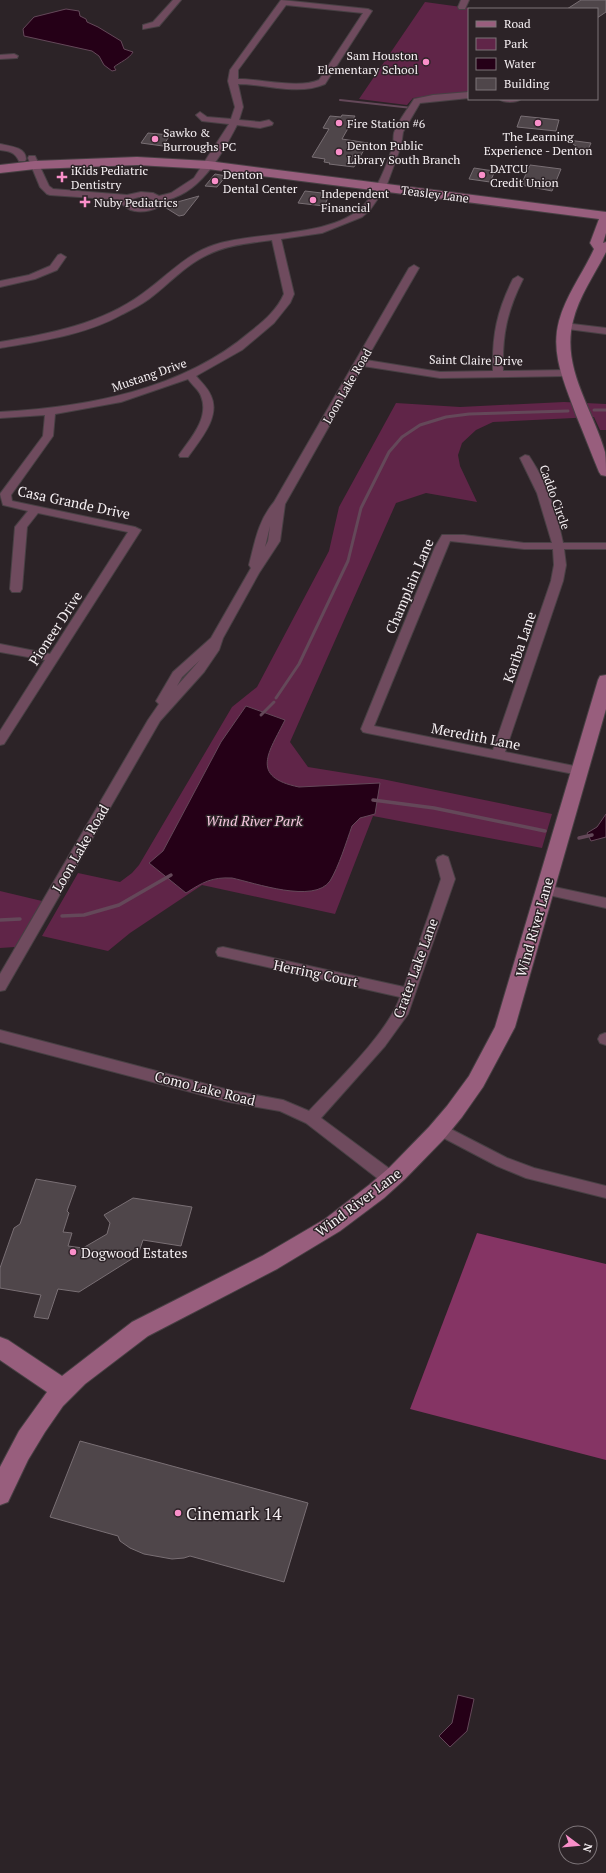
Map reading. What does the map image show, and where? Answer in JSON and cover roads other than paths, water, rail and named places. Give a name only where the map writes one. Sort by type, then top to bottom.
[{"type":"street","points":[[146,27],[156,24],[177,0]]},
{"type":"street","points":[[0,147],[14,149],[30,161],[45,187],[50,192],[128,198],[145,194],[157,199],[173,196],[189,187],[197,180],[235,122],[239,109],[238,97],[232,80],[235,67],[284,2],[368,11],[322,82],[305,87],[257,81],[232,80]]},
{"type":"street","points":[[0,57],[14,56]]},
{"type":"street","points":[[0,344],[50,336],[82,328],[118,313],[140,301],[203,253],[227,243],[319,231],[340,224],[359,215],[367,208],[398,144],[399,132],[417,101],[432,98],[468,95]]},
{"type":"street","points":[[200,115],[204,119],[260,125],[269,123]]},
{"type":"street","name":"Teasley Lane","points":[[0,161],[210,161],[378,183],[606,216]]},
{"type":"street","name":"Teasley Lane","points":[[0,169],[30,161]]},
{"type":"street","name":"Teasley Lane","points":[[378,183],[606,209]]},
{"type":"street","points":[[128,198],[127,204],[138,209],[156,205],[157,199]]},
{"type":"street","points":[[605,465],[567,373],[564,360],[564,326],[572,302],[604,248],[596,243],[606,216]]},
{"type":"street","name":"Mustang Drive","points":[[0,415],[50,412],[117,400],[190,375],[238,348],[270,321],[285,303],[289,294],[276,236]]},
{"type":"street","points":[[0,284],[32,276],[54,268],[61,258]]},
{"type":"street","name":"Loon Lake Road","points":[[0,986],[160,711],[200,669],[213,650],[217,638],[254,572],[274,542],[279,504],[414,268]]},
{"type":"street","points":[[498,374],[497,348],[499,325],[505,304],[518,279]]},
{"type":"street","points":[[564,326],[603,331]]},
{"type":"street","name":"Saint Claire Drive","points":[[360,362],[440,374],[567,373]]},
{"type":"street","points":[[184,455],[201,430],[208,416],[207,397],[190,375]]},
{"type":"street","name":"Casa Grande Drive","points":[[50,412],[50,428],[48,436],[6,495],[7,503],[135,530]]},
{"type":"street","name":"Caddo Circle","points":[[525,458],[533,469],[556,533],[558,546]]},
{"type":"street","points":[[16,589],[21,527],[35,509]]},
{"type":"street","name":"Pioneer Drive","points":[[1,737],[135,530]]},
{"type":"street","name":"Champlain Lane","points":[[367,729],[438,554],[446,538],[524,546],[606,546]]},
{"type":"street","name":"Kariba Lane","points":[[498,755],[556,583],[560,563],[558,546]]},
{"type":"street","points":[[0,648],[53,658]]},
{"type":"street","name":"Wind River Lane","points":[[0,1494],[19,1453],[35,1428],[63,1390],[83,1371],[147,1325],[308,1240],[392,1180],[441,1130],[471,1089],[505,1027],[606,680]]},
{"type":"street","name":"Meredith Lane","points":[[367,729],[579,771]]},
{"type":"street","name":"Crater Lake Lane","points":[[311,1119],[380,1042],[402,1010],[448,879],[443,860]]},
{"type":"street","points":[[545,890],[606,903]]},
{"type":"street","name":"Herring Court","points":[[222,952],[408,993]]},
{"type":"street","name":"Como Lake Road","points":[[0,1036],[229,1096],[283,1106],[311,1119],[392,1180]]},
{"type":"street","points":[[441,1130],[502,1162],[532,1174],[606,1192]]},
{"type":"street","points":[[0,1347],[63,1390]]},
{"type":"water","points":[[66,9],[79,11],[80,16],[86,19],[87,22],[121,41],[124,49],[133,52],[127,59],[114,67],[116,70],[112,71],[104,65],[99,56],[92,51],[24,36],[23,29],[34,17]]},
{"type":"water","points":[[246,706],[285,720],[273,743],[267,762],[268,770],[273,777],[283,783],[299,787],[380,783],[375,814],[360,818],[352,826],[333,875],[330,881],[322,888],[311,891],[284,890],[232,878],[219,878],[208,881],[186,893],[149,863],[163,851],[221,742]]},
{"type":"water","points":[[606,814],[606,837],[591,841],[587,833],[597,827]]},
{"type":"water","points":[[458,1695],[474,1699],[467,1731],[450,1747],[439,1736],[452,1723]]},
{"type":"waterway","points":[[340,100],[412,108]]},
{"type":"waterway","points":[[594,410],[606,410]]},
{"type":"waterway","points":[[276,698],[299,664],[348,561],[361,508],[389,452],[402,437],[420,425],[446,417],[469,414],[568,411]]},
{"type":"waterway","points":[[261,715],[274,702]]},
{"type":"waterway","points":[[373,800],[434,808],[545,831]]},
{"type":"waterway","points":[[579,838],[592,835]]},
{"type":"waterway","points":[[62,916],[84,915],[119,905],[171,875]]},
{"type":"waterway","points":[[0,920],[20,919]]},
{"type":"place","name":"Sam Houston Elementary School","points":[[426,62]]},
{"type":"place","name":"Fire Station #6","points":[[339,123]]},
{"type":"place","name":"The Learning Experience - Denton","points":[[538,123]]},
{"type":"place","name":"Sawko & Burroughs PC","points":[[155,139]]},
{"type":"place","name":"Denton Public Library South Branch","points":[[339,152]]},
{"type":"place","name":"DATCU Credit Union","points":[[482,175]]},
{"type":"place","name":"iKids Pediatric Dentistry","points":[[62,177]]},
{"type":"place","name":"Denton Dental Center","points":[[215,181]]},
{"type":"place","name":"Independent Financial","points":[[313,200]]},
{"type":"place","name":"Nuby Pediatrics","points":[[85,202]]},
{"type":"place","name":"Dogwood Estates","points":[[73,1252]]},
{"type":"place","name":"Cinemark 14","points":[[178,1513]]},
{"type":"park label","name":"Wind River Park","points":[[254,820]]}]
